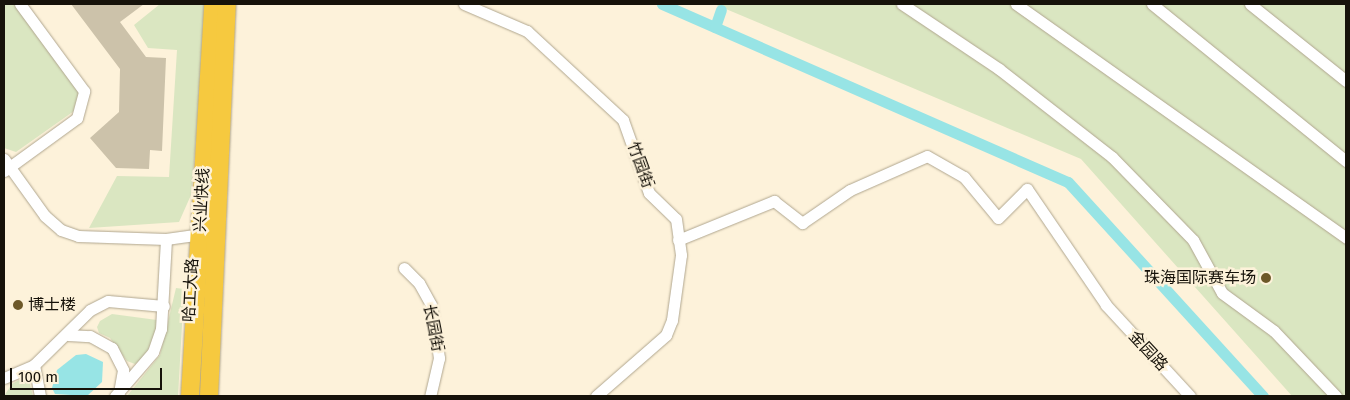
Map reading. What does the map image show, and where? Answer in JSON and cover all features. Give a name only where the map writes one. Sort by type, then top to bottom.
[{"type":"highway","name":"兴业快线","points":[[190,396],[213,4]]},
{"type":"highway","name":"兴业快线","points":[[211,396],[227,4]]},
{"type":"street","points":[[20,4],[84,91],[77,118],[6,166],[45,216],[61,230],[78,236],[166,240],[194,235]]},
{"type":"street","name":"哈工大路","points":[[186,396],[208,4]]},
{"type":"street","name":"哈工大路","points":[[211,396],[233,4]]},
{"type":"street","name":"竹园街","points":[[464,4],[527,31],[623,120],[650,193],[676,220],[681,255],[672,320],[666,335],[596,396]]},
{"type":"street","points":[[902,4],[999,69],[1112,157],[1193,240],[1222,294],[1274,331],[1336,396]]},
{"type":"street","points":[[1016,4],[1346,238]]},
{"type":"street","points":[[1152,4],[1346,162]]},
{"type":"street","points":[[1250,4],[1346,81]]},
{"type":"street","name":"金园路","points":[[678,240],[774,201],[802,222],[850,190],[926,156],[964,177],[998,218],[1027,189],[1106,305],[1190,396]]},
{"type":"street","points":[[117,395],[153,352],[162,329],[166,240]]},
{"type":"street","name":"长园街","points":[[404,268],[419,283],[431,305],[439,358],[430,396]]},
{"type":"street","points":[[4,378],[34,366],[68,335],[90,310],[108,301],[164,306]]},
{"type":"street","points":[[68,335],[90,336],[112,348],[122,370],[117,395]]},
{"type":"street","points":[[34,366],[40,396]]},
{"type":"green space","points":[[4,4],[14,4],[79,93],[74,111],[16,152],[4,148]]},
{"type":"green space","points":[[160,4],[208,4],[191,195],[179,222],[89,228],[117,176],[169,177],[177,50],[148,48],[134,25]]},
{"type":"green space","name":"珠海国际赛车场","points":[[714,4],[1346,4],[1346,396],[1292,396],[1081,159]]},
{"type":"green space","points":[[176,288],[184,289],[178,396],[127,396],[160,355]]},
{"type":"green space","points":[[112,314],[157,320],[157,328],[146,355],[135,364],[127,361],[110,338],[99,333],[97,327],[100,321]]},
{"type":"green space","points":[[23,378],[29,381],[33,396],[4,396],[12,384]]},
{"type":"water","points":[[86,354],[103,362],[102,382],[87,396],[55,394],[52,388],[57,370],[76,355]]},
{"type":"building","points":[[71,4],[144,4],[120,22],[146,57],[166,58],[162,151],[150,150],[149,169],[116,168],[90,138],[119,112],[120,69]]},
{"type":"waterway","points":[[662,4],[1068,182],[1263,396]]},
{"type":"waterway","points":[[715,27],[721,10]]},
{"type":"place","name":"珠海国际赛车场","points":[[1266,278]]},
{"type":"place","name":"博士楼","points":[[18,305]]}]
